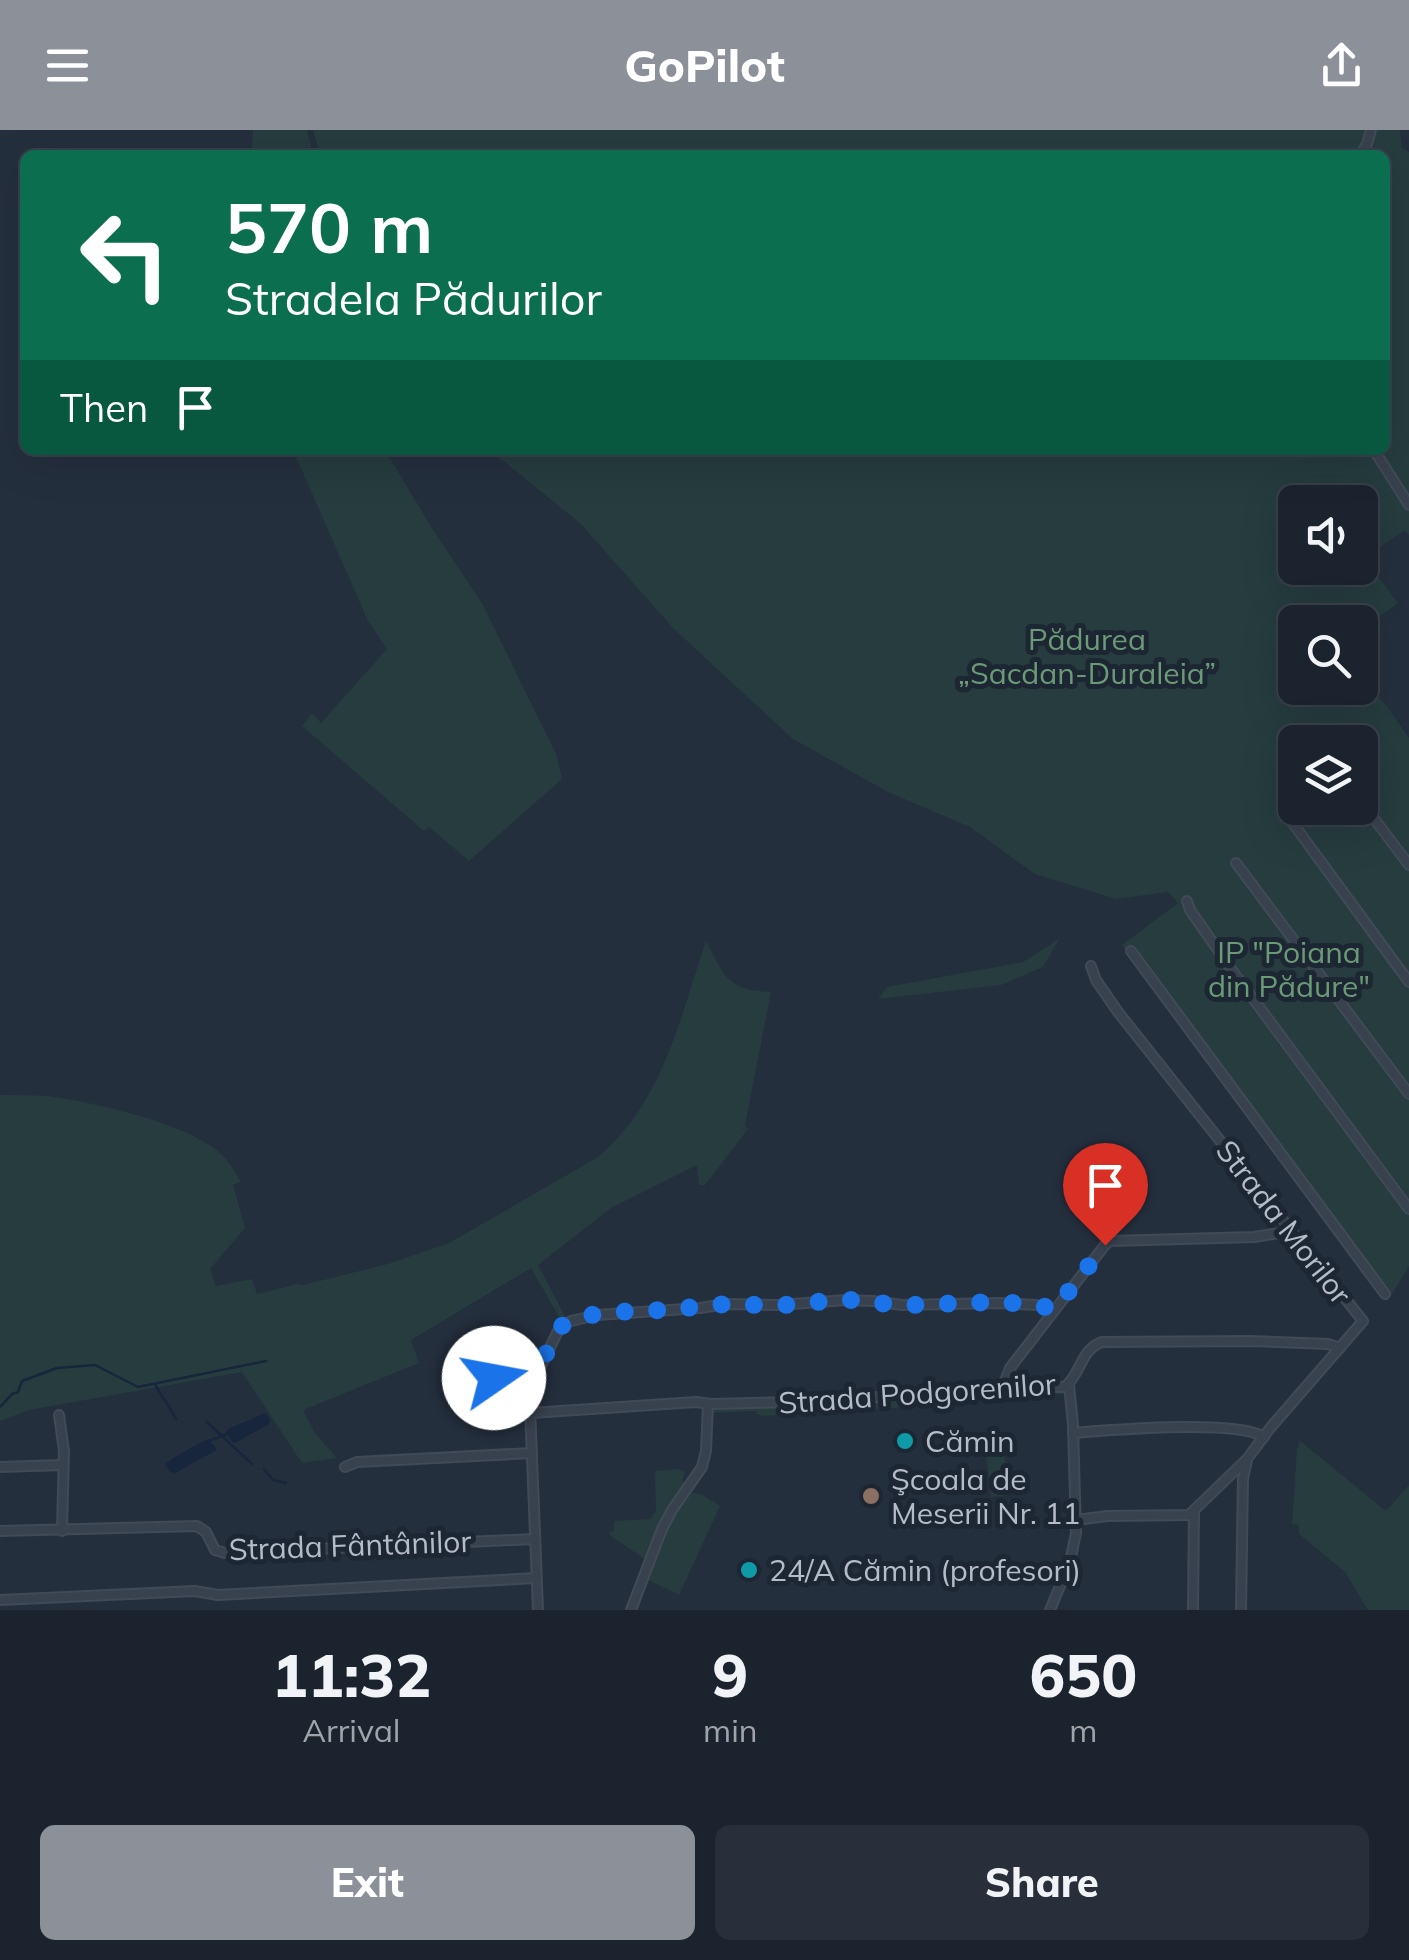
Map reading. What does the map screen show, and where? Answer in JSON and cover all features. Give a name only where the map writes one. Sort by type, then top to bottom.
[{"type":"street","points":[[1377,455],[1409,505]]},
{"type":"street","points":[[1378,824],[1409,864]]},
{"type":"street","points":[[1294,825],[1409,982]]},
{"type":"street","points":[[1236,862],[1409,1094]]},
{"type":"street","points":[[1187,901],[1234,973],[1409,1209]]},
{"type":"street","points":[[1131,951],[1385,1294]]},
{"type":"street","name":"Strada Morilor","points":[[1091,966],[1118,1012],[1363,1321],[1247,1459],[1194,1511]]},
{"type":"street","points":[[1003,1386],[1010,1368],[1110,1241],[1254,1237],[1292,1232]]},
{"type":"street","points":[[448,1382],[532,1376],[560,1327],[571,1320],[612,1313],[846,1300],[902,1306],[998,1303],[1055,1309]]},
{"type":"street","name":"Strada Podgorenilor","points":[[531,1413],[696,1402],[833,1401],[1003,1386],[1060,1388],[1069,1385],[1089,1349],[1102,1342],[1251,1341],[1328,1344],[1340,1348]]},
{"type":"street","points":[[532,1376],[538,1610]]},
{"type":"street","points":[[1050,1610],[1075,1541],[1069,1385]]},
{"type":"street","points":[[631,1610],[662,1529],[702,1467],[708,1404]]},
{"type":"street","points":[[59,1415],[64,1451],[62,1531]]},
{"type":"street","points":[[1073,1433],[1203,1427],[1247,1430],[1264,1437]]},
{"type":"street","points":[[346,1466],[357,1462],[532,1454]]},
{"type":"street","points":[[1241,1610],[1243,1479],[1247,1459]]},
{"type":"street","points":[[0,1467],[63,1464]]},
{"type":"street","points":[[1076,1520],[1107,1516],[1184,1517],[1194,1511]]},
{"type":"street","points":[[1193,1610],[1194,1511]]},
{"type":"street","name":"Strada Fântânilor","points":[[0,1531],[196,1526],[206,1532],[215,1550],[226,1553],[534,1539]]},
{"type":"street","points":[[0,1600],[195,1591],[218,1595],[536,1578]]},
{"type":"green space","points":[[253,130],[307,130],[312,150],[251,150]]},
{"type":"green space","name":"Pădurea „Sacdan-Duraleia”","points":[[313,130],[1400,130],[1402,148],[1409,152],[1409,535],[1405,530],[1378,548],[1378,485],[1278,485],[1278,585],[1378,585],[1378,577],[1398,603],[1378,618],[1378,605],[1278,605],[1278,705],[1378,705],[1378,697],[1409,738],[1409,1266],[1387,1302],[1122,945],[1178,903],[1168,892],[1116,899],[1035,874],[970,827],[888,792],[793,739],[673,628],[581,524],[496,455],[1390,455],[1390,150],[319,150]]},
{"type":"green space","points":[[295,455],[388,455],[482,603],[557,756],[562,779],[469,861],[429,827],[424,831],[302,726],[312,713],[321,723],[387,649],[368,621]]},
{"type":"green space","points":[[1059,939],[1043,967],[1001,985],[878,999],[887,987],[1023,962]]},
{"type":"green space","points":[[706,941],[729,979],[745,988],[771,992],[745,1125],[748,1129],[705,1185],[699,1185],[697,1165],[611,1208],[538,1265],[566,1318],[561,1320],[531,1268],[411,1340],[419,1363],[303,1410],[314,1432],[337,1458],[302,1463],[242,1372],[29,1410],[0,1421],[0,1095],[47,1096],[89,1103],[166,1125],[209,1145],[226,1159],[241,1182],[233,1185],[245,1228],[210,1269],[216,1286],[252,1279],[257,1294],[303,1285],[388,1264],[449,1243],[595,1159],[618,1138],[653,1087],[677,1030]]},
{"type":"green space","points":[[1017,1390],[1066,1394],[1010,1395],[1005,1401],[762,1416],[756,1411],[713,1413],[712,1408],[827,1403]]},
{"type":"green space","points":[[1300,1441],[1386,1511],[1409,1485],[1409,1610],[1368,1610],[1345,1572],[1299,1534],[1299,1525],[1292,1524]]},
{"type":"green space","points":[[1004,1452],[1009,1495],[991,1497],[986,1454]]},
{"type":"green space","points":[[655,1471],[685,1472],[682,1481],[687,1484],[669,1510],[647,1559],[643,1558],[610,1535],[614,1521],[650,1519],[656,1511]]},
{"type":"green space","points":[[688,1492],[701,1494],[720,1506],[679,1595],[646,1579],[667,1524]]},
{"type":"water","points":[[265,1413],[269,1424],[232,1442],[228,1429]]},
{"type":"water","points":[[209,1439],[217,1450],[175,1473],[170,1472],[165,1464]]},
{"type":"waterway","points":[[0,1407],[18,1392],[22,1381],[57,1368],[95,1365],[138,1387],[266,1361]]},
{"type":"waterway","points":[[155,1384],[176,1419]]},
{"type":"waterway","points":[[207,1422],[252,1464]]},
{"type":"waterway","points":[[211,1440],[227,1434]]},
{"type":"waterway","points":[[264,1469],[273,1480],[286,1483]]},
{"type":"place","name":"Cămin","points":[[905,1441]]},
{"type":"place","name":"Şcoala de Meserii Nr. 11","points":[[871,1496]]},
{"type":"place","name":"24/A Cămin (profesori)","points":[[749,1570]]},
{"type":"route","points":[[494,1378],[532,1376],[560,1327],[571,1320],[612,1313],[846,1300],[902,1306],[998,1303],[1055,1309],[1105,1245]]},
{"type":"park label","name":"IP \"Poiana din Pădure\"","points":[[1289,969]]}]
